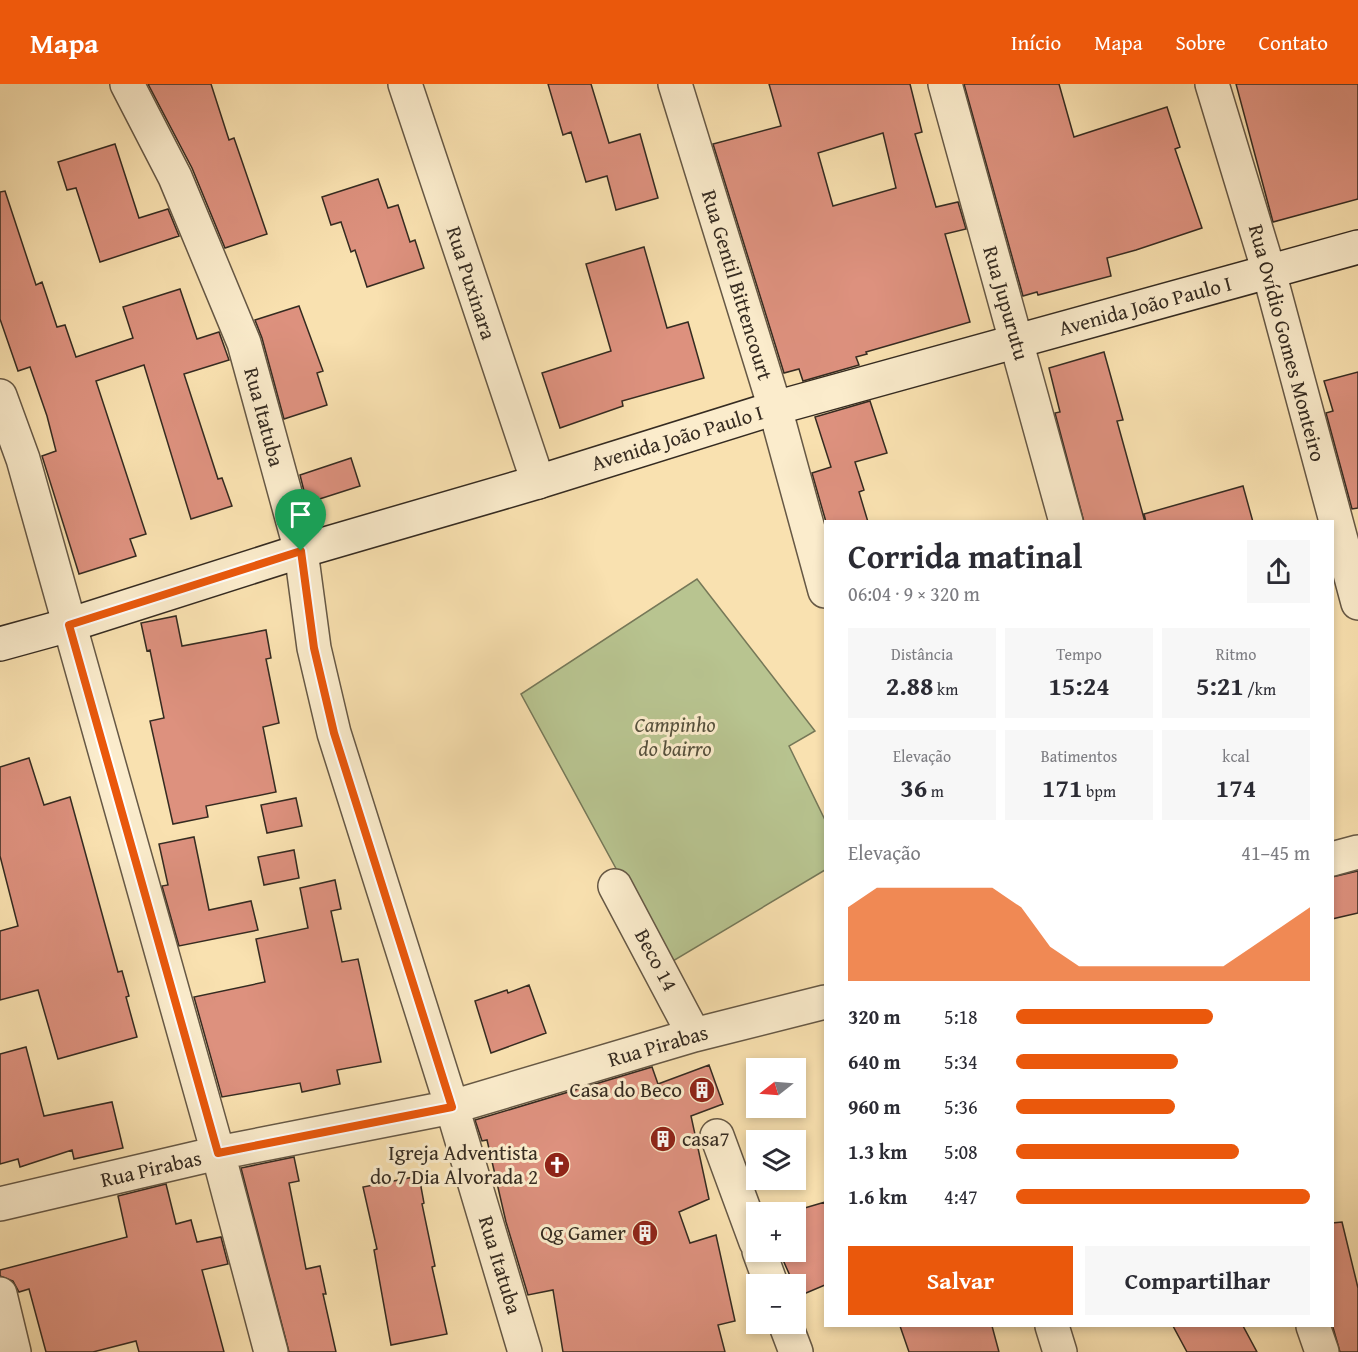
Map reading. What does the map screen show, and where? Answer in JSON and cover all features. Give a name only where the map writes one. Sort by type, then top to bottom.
[{"type":"street","name":"Rua Itatuba","points":[[127,84],[175,177],[244,343],[301,551],[314,648],[334,733],[452,1107],[525,1352]]},
{"type":"street","name":"Rua Puxinara","points":[[405,84],[538,482]]},
{"type":"street","name":"Rua Gentil Bittencourt","points":[[675,84],[774,408],[824,587]]},
{"type":"street","name":"Rua Jupurutu","points":[[945,84],[1065,520]]},
{"type":"street","name":"Rua Ovídio Gomes Monteiro","points":[[1212,84],[1269,272],[1358,603]]},
{"type":"street","name":"Avenida João Paulo I","points":[[0,644],[69,625],[301,551],[538,482],[774,408],[1358,247]]},
{"type":"street","points":[[0,396],[23,459],[218,1153],[271,1352]]},
{"type":"street","points":[[1334,858],[1358,852]]},
{"type":"street","name":"Beco 14","points":[[615,886],[662,970],[694,1035]]},
{"type":"street","name":"Rua Pirabas","points":[[0,1204],[218,1153],[452,1107],[694,1035],[824,1002]]},
{"type":"street","points":[[717,1136],[746,1215]]},
{"type":"street","points":[[0,1294],[15,1352]]},
{"type":"street","points":[[1052,1327],[1060,1352]]},
{"type":"street","points":[[1313,1327],[1322,1352]]},
{"type":"street","points":[[789,1334],[796,1352]]},
{"type":"green space","name":"Campinho do bairro","points":[[697,579],[815,731],[789,746],[824,818],[824,871],[668,964],[521,694]]},
{"type":"building","points":[[148,84],[211,84],[229,140],[234,138],[267,234],[225,248],[192,168]]},
{"type":"building","points":[[548,84],[591,84],[609,143],[640,134],[658,198],[616,210],[607,176],[586,182],[571,132],[563,135]]},
{"type":"building","points":[[769,84],[910,84],[922,132],[915,134],[936,207],[958,202],[966,229],[945,234],[970,322],[866,352],[867,354],[856,357],[859,365],[803,381],[799,369],[784,373],[713,144],[781,126]],"holes":[[[883,133],[896,188],[833,206],[818,153]]]},
{"type":"building","points":[[964,84],[1059,84],[1074,137],[1167,107],[1180,147],[1175,149],[1202,228],[1107,258],[1111,276],[1038,295],[1037,292],[1023,296]]},
{"type":"building","points":[[1236,84],[1358,84],[1358,199],[1273,222]]},
{"type":"building","points":[[115,144],[139,218],[168,209],[179,236],[100,262],[76,188],[67,190],[58,162]]},
{"type":"building","points":[[378,179],[388,208],[398,205],[410,242],[415,240],[424,268],[367,287],[355,250],[351,252],[341,222],[331,225],[322,197]]},
{"type":"building","points":[[5,191],[36,285],[42,282],[57,327],[65,325],[76,357],[133,338],[123,307],[180,289],[197,339],[219,332],[229,360],[184,374],[218,479],[222,478],[232,506],[191,519],[144,365],[96,381],[146,534],[130,539],[136,556],[79,574],[42,456],[56,451],[47,416],[30,367],[18,371],[0,319],[0,192]]},
{"type":"building","points":[[644,247],[667,328],[688,322],[704,378],[622,401],[623,406],[560,428],[542,373],[611,351],[586,264]]},
{"type":"building","points":[[299,306],[323,371],[317,373],[327,405],[284,419],[255,320]]},
{"type":"building","points":[[1104,352],[1123,420],[1117,421],[1144,520],[1083,520],[1055,413],[1060,412],[1049,368]]},
{"type":"building","points":[[1358,372],[1358,508],[1352,509],[1326,413],[1333,411],[1324,381]]},
{"type":"building","points":[[870,401],[887,453],[855,462],[864,490],[859,492],[867,520],[825,520],[812,473],[831,467],[815,417]]},
{"type":"building","points":[[351,458],[360,486],[307,503],[300,475]]},
{"type":"building","points":[[1243,486],[1252,520],[1146,520],[1144,514]]},
{"type":"building","points":[[176,616],[182,646],[266,630],[271,658],[266,659],[279,723],[263,727],[276,792],[206,806],[208,817],[173,824],[150,721],[164,718],[150,650],[147,651],[141,623]]},
{"type":"building","points":[[29,758],[44,805],[70,797],[118,972],[122,971],[129,996],[126,997],[137,1037],[58,1059],[38,990],[0,1000],[0,931],[18,926],[0,856],[0,767]]},
{"type":"building","points":[[296,798],[302,826],[267,833],[261,805]]},
{"type":"building","points":[[194,837],[209,910],[251,901],[258,930],[179,946],[162,886],[168,885],[159,844]]},
{"type":"building","points":[[294,850],[299,878],[264,885],[258,857]]},
{"type":"building","points":[[1358,871],[1358,913],[1334,919],[1334,877]]},
{"type":"building","points":[[335,880],[341,909],[331,911],[342,962],[358,959],[381,1062],[337,1070],[340,1084],[302,1092],[300,1083],[222,1097],[194,997],[265,982],[256,939],[308,928],[300,888]]},
{"type":"building","points":[[529,985],[546,1033],[491,1053],[475,1001]]},
{"type":"building","points":[[26,1047],[44,1116],[112,1102],[123,1148],[74,1159],[72,1150],[20,1167],[18,1159],[0,1164],[0,1054]]},
{"type":"building","points":[[709,1065],[723,1104],[691,1116],[709,1199],[679,1212],[690,1243],[716,1235],[735,1321],[718,1325],[725,1352],[563,1352],[553,1290],[528,1295],[506,1222],[487,1140],[482,1141],[475,1120],[652,1067],[658,1084]]},
{"type":"building","points":[[294,1157],[299,1181],[289,1183],[306,1269],[320,1266],[326,1294],[323,1294],[336,1352],[289,1352],[241,1168]]},
{"type":"building","points":[[419,1176],[424,1203],[422,1204],[435,1266],[432,1267],[447,1334],[391,1345],[374,1250],[377,1249],[363,1187]]},
{"type":"building","points":[[166,1184],[176,1224],[191,1220],[197,1242],[221,1237],[228,1264],[202,1270],[224,1352],[139,1352],[136,1341],[93,1352],[46,1352],[29,1289],[19,1292],[13,1281],[0,1276],[0,1270],[127,1237],[118,1196]]},
{"type":"building","points":[[824,1202],[824,1285],[806,1293],[806,1274],[789,1274],[784,1262],[806,1262],[806,1208]]},
{"type":"building","points":[[1342,1222],[1358,1288],[1358,1352],[1340,1352],[1333,1327],[1334,1223]]},
{"type":"building","points":[[900,1327],[992,1327],[999,1352],[909,1352]]},
{"type":"building","points":[[1174,1327],[1244,1327],[1257,1352],[1187,1352]]},
{"type":"place","name":"Casa do Beco","points":[[702,1090]]},
{"type":"place","name":"casa7","points":[[663,1139]]},
{"type":"place","name":"Igreja Adventista do 7 Dia Alvorada 2","points":[[557,1165]]},
{"type":"place","name":"Qg Gamer","points":[[645,1233]]},
{"type":"route","points":[[301,551],[314,648],[334,733],[452,1107],[218,1153],[69,625],[301,551]]}]
